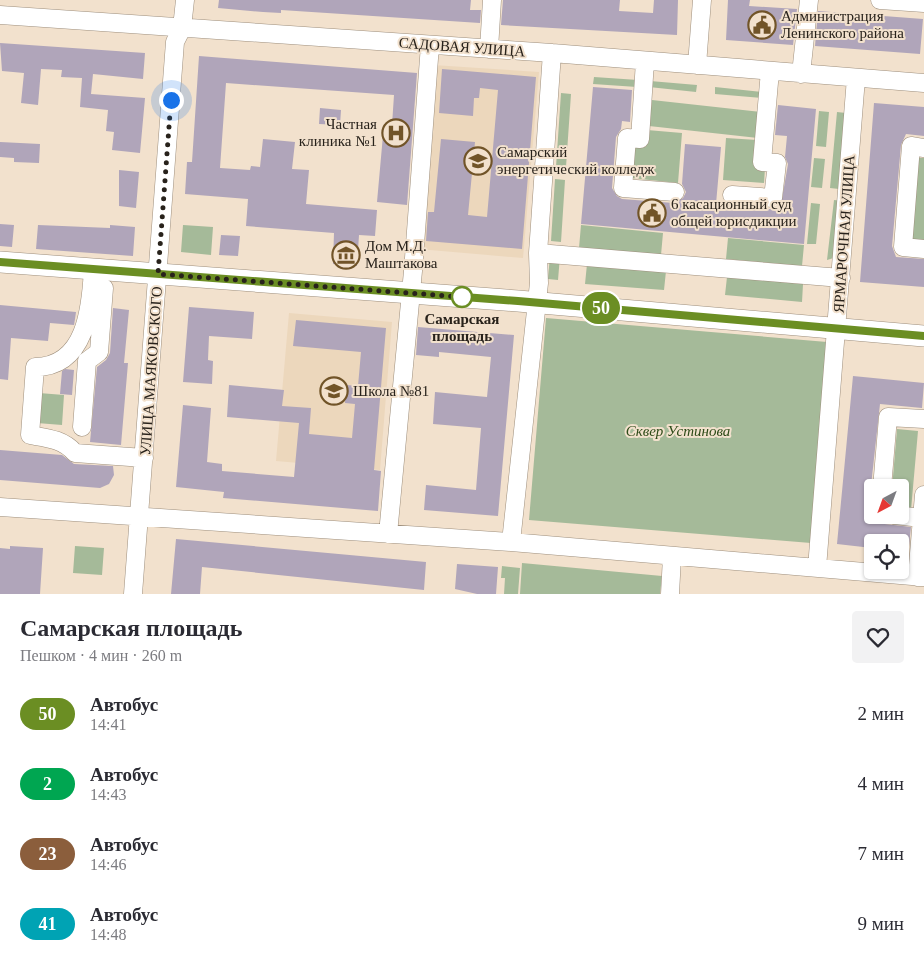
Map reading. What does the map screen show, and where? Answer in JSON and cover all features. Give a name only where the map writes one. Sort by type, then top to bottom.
[{"type":"main road","points":[[0,262],[537,303],[924,336]]},
{"type":"street","name":"УЛИЦА МАЯКОВСКОГО","points":[[133,594],[175,42],[182,28],[185,0]]},
{"type":"street","points":[[488,49],[492,0]]},
{"type":"street","points":[[697,65],[702,0]]},
{"type":"street","points":[[801,74],[809,0]]},
{"type":"street","points":[[880,0],[924,4]]},
{"type":"street","name":"САДОВАЯ УЛИЦА","points":[[0,15],[552,53],[924,83]]},
{"type":"street","points":[[388,534],[411,294],[430,45]]},
{"type":"street","points":[[511,542],[537,303],[538,253],[552,53]]},
{"type":"street","points":[[645,61],[640,139],[627,138],[623,188],[675,192]]},
{"type":"street","points":[[732,195],[773,198],[777,163],[762,162],[770,71]]},
{"type":"street","name":"ЯРМАРОЧНАЯ УЛИЦА","points":[[816,568],[856,78]]},
{"type":"street","points":[[924,148],[911,146],[902,247],[924,249]]},
{"type":"street","points":[[538,253],[841,278]]},
{"type":"street","points":[[82,427],[87,361],[99,352],[99,269]]},
{"type":"street","points":[[99,269],[85,326],[73,349],[61,362],[47,367],[35,367],[30,435],[50,438],[68,445],[75,452],[144,458]]},
{"type":"street","points":[[883,479],[888,417],[924,419]]},
{"type":"street","points":[[0,508],[511,542],[920,577],[924,494]]},
{"type":"street","points":[[909,517],[922,518]]},
{"type":"street","points":[[670,594],[672,557]]},
{"type":"shaded area","name":"Самарский энергетический колледж","points":[[433,65],[539,72],[523,258],[418,249]]},
{"type":"shaded area","name":"Школа №81","points":[[289,313],[392,322],[380,470],[276,461]]},
{"type":"green space","points":[[594,77],[638,80],[637,87],[593,84]]},
{"type":"green space","points":[[650,81],[697,85],[696,92],[649,87]]},
{"type":"green space","points":[[715,87],[762,92],[762,98],[715,94]]},
{"type":"green space","points":[[561,93],[571,94],[566,167],[556,167]]},
{"type":"green space","points":[[652,100],[761,112],[758,138],[649,126]]},
{"type":"green space","points":[[819,111],[829,112],[826,147],[816,146]]},
{"type":"green space","points":[[837,112],[846,113],[839,189],[830,188]]},
{"type":"green space","points":[[647,130],[682,133],[678,183],[631,178],[634,146],[646,147]]},
{"type":"green space","points":[[726,138],[757,140],[754,167],[765,168],[764,183],[723,180]]},
{"type":"green space","points":[[814,158],[825,159],[822,188],[811,187]]},
{"type":"green space","points":[[916,158],[924,158],[924,240],[910,239]]},
{"type":"green space","points":[[555,179],[565,180],[561,242],[551,241]]},
{"type":"green space","points":[[834,200],[843,201],[837,257],[827,260]]},
{"type":"green space","points":[[811,203],[820,204],[816,244],[807,244]]},
{"type":"green space","points":[[183,225],[213,227],[211,255],[181,252]]},
{"type":"green space","points":[[581,225],[663,233],[661,255],[579,248]]},
{"type":"green space","points":[[728,238],[804,245],[802,266],[726,259]]},
{"type":"green space","points":[[550,255],[560,256],[558,280],[548,279]]},
{"type":"green space","points":[[587,264],[666,271],[664,290],[585,284]]},
{"type":"green space","points":[[727,277],[803,284],[802,302],[725,295]]},
{"type":"green space","name":"Сквер Устинова","points":[[546,318],[827,342],[811,543],[529,520]]},
{"type":"green space","points":[[39,393],[64,395],[62,425],[37,423]]},
{"type":"green space","points":[[897,429],[918,431],[911,510],[909,510],[909,479],[893,479]]},
{"type":"green space","points":[[75,546],[104,548],[102,575],[73,573]]},
{"type":"green space","points":[[522,563],[662,576],[660,594],[520,594]]},
{"type":"green space","points":[[502,566],[520,568],[518,594],[504,594],[505,578],[501,578]]},
{"type":"building","points":[[219,0],[471,0],[470,10],[481,10],[480,23],[281,10],[281,13],[263,12],[218,8]]},
{"type":"building","points":[[503,0],[620,0],[619,11],[653,13],[654,0],[678,0],[677,35],[501,25]]},
{"type":"building","name":"Администрация Ленинского района","points":[[728,0],[750,0],[749,6],[797,9],[793,45],[726,40]]},
{"type":"building","points":[[818,11],[923,19],[920,54],[815,46]]},
{"type":"building","points":[[0,43],[145,53],[143,79],[93,74],[91,94],[145,98],[140,153],[112,150],[114,132],[106,131],[108,110],[80,107],[82,78],[61,77],[62,70],[41,69],[38,105],[21,103],[24,73],[2,71]]},
{"type":"building","points":[[199,56],[417,73],[407,205],[377,202],[384,124],[392,125],[394,95],[226,83],[220,168],[250,170],[251,166],[260,167],[263,139],[295,142],[292,169],[309,170],[306,204],[377,210],[375,236],[359,235],[357,266],[333,264],[334,233],[246,226],[248,199],[185,194],[187,162],[192,162]]},
{"type":"building","name":"Самарский энергетический колледж","points":[[442,69],[536,77],[522,249],[426,241],[428,212],[434,212],[441,139],[475,142],[468,215],[487,217],[498,90],[480,88],[479,98],[474,98],[473,116],[439,113]]},
{"type":"building","points":[[593,87],[632,90],[630,122],[622,121],[621,129],[616,137],[612,188],[617,196],[622,199],[674,203],[683,198],[686,192],[682,184],[685,144],[721,147],[716,204],[780,210],[788,164],[785,157],[787,136],[775,135],[778,105],[816,109],[804,244],[581,224]]},
{"type":"building","points":[[874,103],[924,107],[924,136],[906,134],[901,145],[892,246],[896,257],[924,259],[924,287],[860,282]]},
{"type":"building","points":[[320,108],[341,110],[340,125],[319,124]]},
{"type":"building","points":[[0,142],[40,144],[39,163],[14,162],[14,158],[0,157]]},
{"type":"building","points":[[119,170],[139,172],[136,208],[119,206]]},
{"type":"building","points":[[0,224],[14,225],[12,247],[0,246]]},
{"type":"building","points":[[38,225],[110,228],[110,225],[135,227],[133,256],[36,249]]},
{"type":"building","points":[[221,235],[240,236],[238,256],[219,255]]},
{"type":"building","points":[[0,305],[76,312],[74,325],[50,323],[48,341],[11,338],[8,380],[0,379]]},
{"type":"building","points":[[189,307],[254,312],[252,339],[209,336],[208,360],[213,361],[212,384],[183,382]]},
{"type":"building","points":[[113,308],[129,310],[124,363],[128,363],[121,445],[90,442],[97,367],[106,360],[110,353]]},
{"type":"building","points":[[296,320],[386,328],[374,470],[381,471],[378,511],[223,498],[224,492],[176,487],[183,405],[211,408],[207,462],[222,464],[222,471],[294,477],[299,423],[227,417],[229,385],[284,390],[282,406],[311,408],[309,434],[352,438],[355,404],[345,403],[346,385],[358,386],[361,352],[293,346]]},
{"type":"building","points":[[418,327],[514,335],[498,516],[424,510],[426,485],[476,490],[481,428],[433,424],[435,392],[487,397],[491,357],[439,352],[439,357],[416,355]]},
{"type":"building","points":[[65,369],[74,370],[72,395],[60,394],[62,371]]},
{"type":"building","points":[[853,376],[924,383],[922,408],[880,404],[872,479],[864,479],[864,524],[911,527],[909,546],[909,534],[864,534],[864,547],[837,544]]},
{"type":"building","points":[[0,450],[62,455],[74,464],[113,466],[114,475],[109,484],[100,488],[0,480]]},
{"type":"building","points":[[176,539],[426,562],[424,590],[202,567],[200,594],[171,594]]},
{"type":"building","points":[[10,546],[43,548],[40,594],[0,594],[0,548],[10,549]]},
{"type":"building","points":[[457,564],[498,567],[496,594],[477,594],[455,589]]},
{"type":"bus line","name":"50","points":[[0,262],[518,301],[924,336]]},
{"type":"place","name":"Администрация Ленинского района","points":[[762,25]]},
{"type":"place","name":"Частная клиника №1","points":[[396,133]]},
{"type":"place","name":"Самарский энергетический колледж","points":[[478,161]]},
{"type":"place","name":"6 касационный суд общей юрисдикции","points":[[652,213]]},
{"type":"place","name":"Дом М.Д. Маштакова","points":[[346,255]]},
{"type":"place","name":"Самарская площадь","points":[[462,297]]},
{"type":"place","name":"Школа №81","points":[[334,391]]},
{"type":"route","points":[[171,100],[158,274],[462,297]]}]
